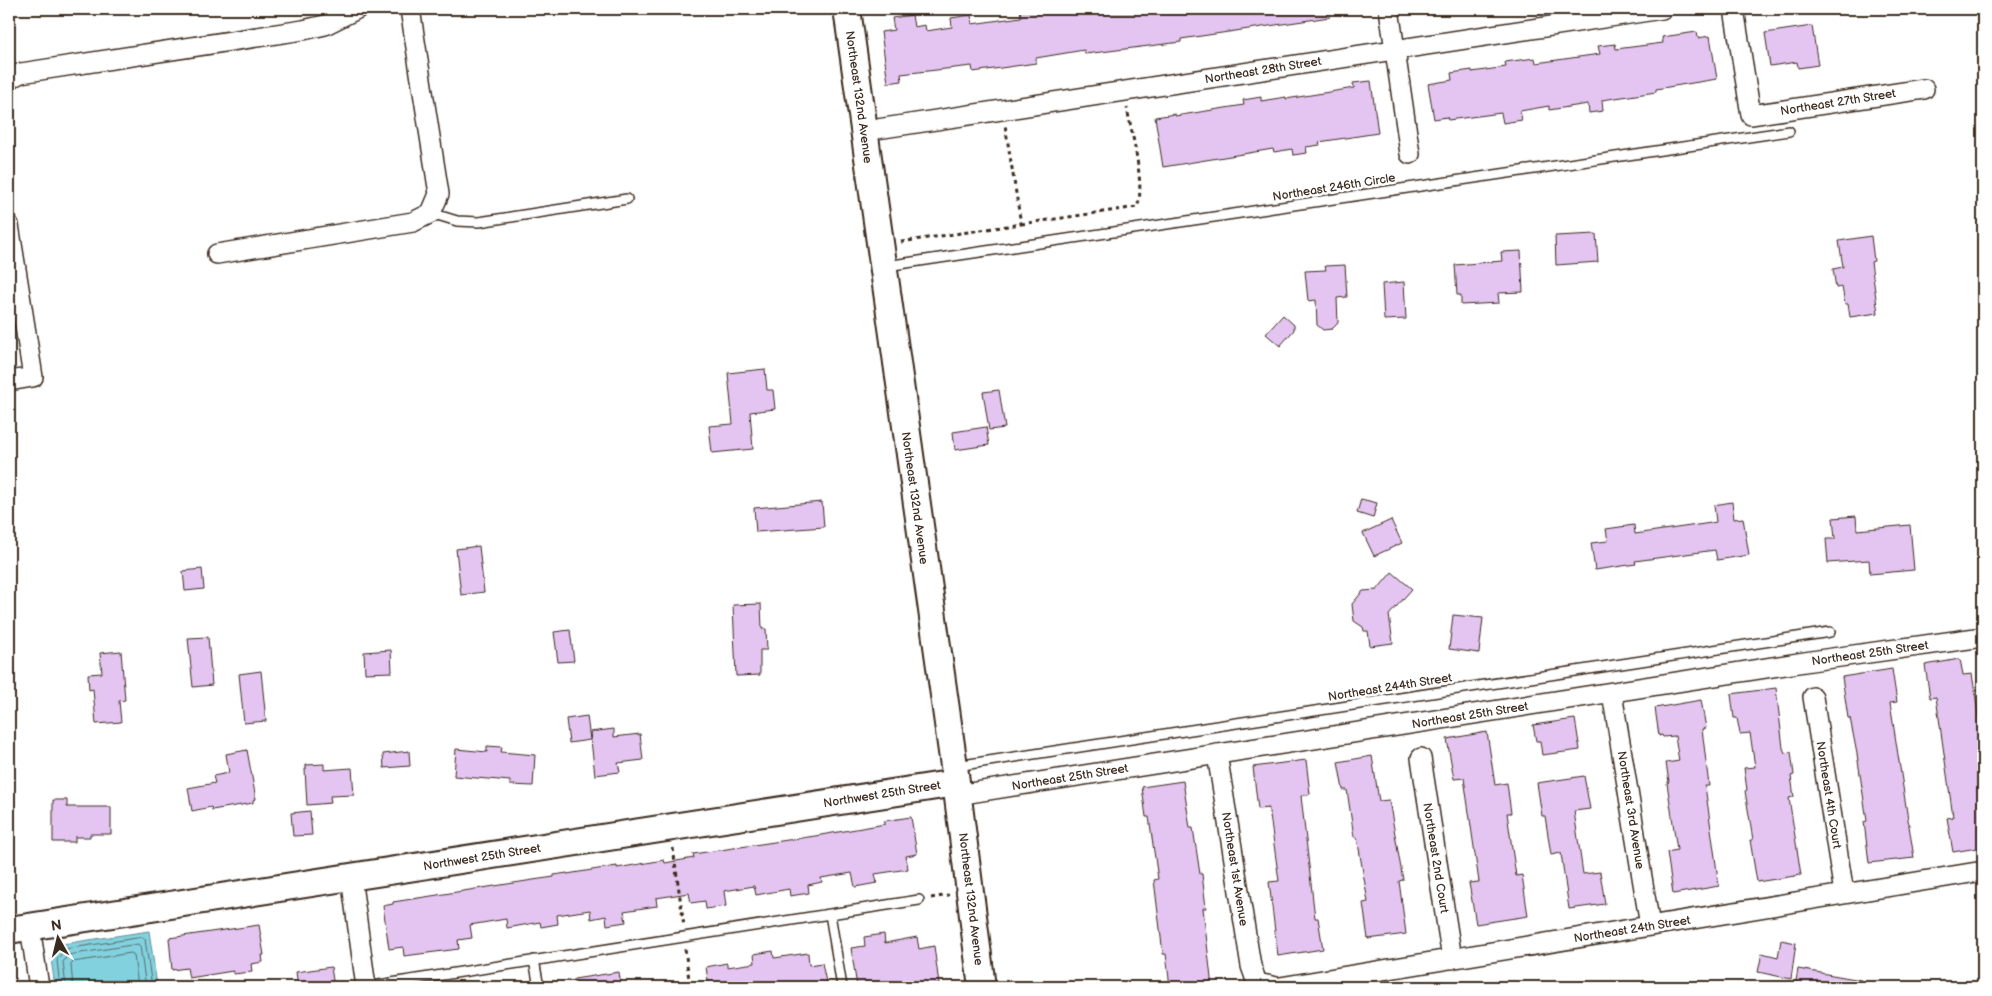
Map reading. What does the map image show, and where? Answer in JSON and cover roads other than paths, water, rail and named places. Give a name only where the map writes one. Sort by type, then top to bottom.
[{"type":"street","points":[[9,79],[21,73],[303,30],[325,25],[357,9]]},
{"type":"street","points":[[217,254],[413,222],[431,213],[439,194],[410,9]]},
{"type":"street","name":"Northeast 132nd Avenue","points":[[847,9],[956,781],[982,987]]},
{"type":"street","points":[[1389,9],[1410,154]]},
{"type":"street","name":"Northeast 28th Street","points":[[864,131],[1662,9]]},
{"type":"street","name":"Northeast 27th Street","points":[[1734,9],[1751,115],[1924,89]]},
{"type":"street","points":[[9,225],[33,377],[9,381]]},
{"type":"street","name":"Northeast 25th Street","points":[[956,781],[1217,754],[1983,637]]},
{"type":"street","name":"Northeast 3rd Avenue","points":[[1612,693],[1650,926]]},
{"type":"street","name":"Northeast 4th Court","points":[[1814,697],[1844,894]]},
{"type":"street","name":"Northeast 1st Avenue","points":[[1217,754],[1251,966],[1257,983]]},
{"type":"street","name":"Northeast 2nd Court","points":[[1421,758],[1452,959]]},
{"type":"street","name":"Northwest 25th Street","points":[[19,928],[956,781]]},
{"type":"street","name":"Northeast 24th Street","points":[[1257,983],[1278,987],[1983,870]]},
{"type":"street","points":[[352,877],[366,987]]},
{"type":"street","points":[[19,928],[38,987]]},
{"type":"lane","name":"Northeast 246th Circle","points":[[882,256],[1789,131]]},
{"type":"lane","points":[[431,213],[457,221],[479,222],[627,199]]},
{"type":"lane","name":"Northeast 244th Street","points":[[956,781],[1830,632]]},
{"type":"lane","points":[[366,987],[919,900]]},
{"type":"lane","points":[[830,914],[842,987]]},
{"type":"lane","points":[[534,960],[538,987]]},
{"type":"water","points":[[149,931],[157,985],[145,987],[55,987],[51,959],[62,944]]}]
